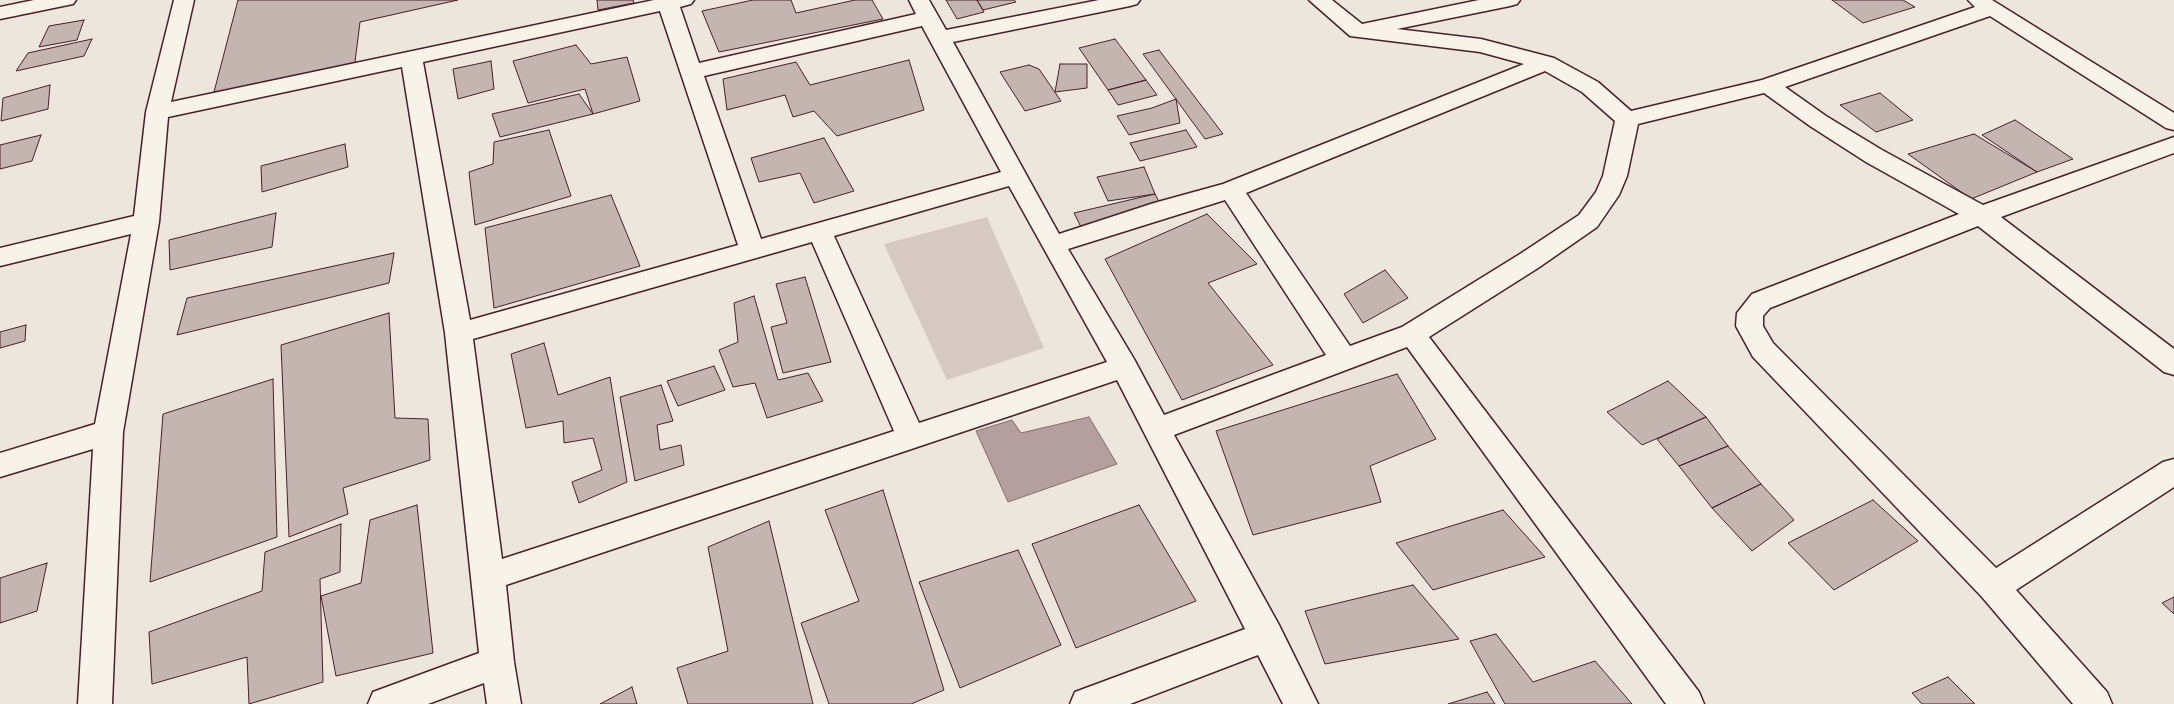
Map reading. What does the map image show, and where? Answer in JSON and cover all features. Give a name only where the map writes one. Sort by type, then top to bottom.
[{"type":"street","points":[[0,13],[66,0]]},
{"type":"street","points":[[90,702],[108,432],[146,222],[157,112],[184,0]]},
{"type":"street","points":[[691,72],[929,19],[1130,0]]},
{"type":"street","points":[[1319,0],[1358,31],[1481,46],[1546,63],[1590,87],[1626,120]]},
{"type":"street","points":[[1358,31],[1510,0]]},
{"type":"street","points":[[157,112],[676,2],[691,72],[752,250]]},
{"type":"street","points":[[1626,120],[1768,85],[1984,5],[2174,123]]},
{"type":"street","points":[[929,19],[1053,246],[1124,367],[1267,636],[1300,704]]},
{"type":"street","points":[[411,58],[459,333],[489,577],[497,662],[504,704]]},
{"type":"street","points":[[1053,246],[1163,209],[1231,190],[1546,63]]},
{"type":"street","points":[[1768,85],[1818,121],[1874,156],[1980,215],[2174,364]]},
{"type":"street","points":[[1157,429],[1412,334],[1529,261],[1588,221],[1607,196],[1615,176],[1626,120]]},
{"type":"street","points":[[2095,704],[1993,587],[1763,350],[1750,326],[1750,313],[1761,300],[1980,215],[2174,145]]},
{"type":"street","points":[[459,333],[1015,176]]},
{"type":"street","points":[[1231,190],[1344,359]]},
{"type":"street","points":[[0,257],[146,222]]},
{"type":"street","points":[[819,230],[911,437]]},
{"type":"street","points":[[1412,334],[1687,704]]},
{"type":"street","points":[[489,577],[1124,367]]},
{"type":"street","points":[[0,465],[108,432]]},
{"type":"street","points":[[1993,587],[2174,471]]},
{"type":"street","points":[[1087,704],[1267,636]]},
{"type":"street","points":[[385,704],[497,662]]},
{"type":"shaded area","points":[[987,217],[1044,348],[947,380],[884,244]]},
{"type":"shaded area","points":[[1089,417],[1117,464],[1008,502],[976,431],[1012,420],[1021,433]]},
{"type":"building","points":[[238,0],[458,0],[360,22],[354,70],[214,92]]},
{"type":"building","points":[[597,0],[633,0],[634,3],[598,10]]},
{"type":"building","points":[[753,0],[791,0],[796,13],[855,0],[872,0],[883,19],[719,52],[702,11]]},
{"type":"building","points":[[946,0],[977,0],[984,12],[957,19]]},
{"type":"building","points":[[977,0],[1014,0],[1016,2],[983,10]]},
{"type":"building","points":[[1832,0],[1903,0],[1915,7],[1863,23]]},
{"type":"building","points":[[84,20],[77,40],[39,47],[49,26]]},
{"type":"building","points":[[92,39],[84,56],[16,71],[28,53]]},
{"type":"building","points":[[1115,39],[1146,80],[1108,90],[1079,48]]},
{"type":"building","points":[[576,45],[591,64],[627,57],[640,101],[593,114],[585,89],[528,103],[513,61]]},
{"type":"building","points":[[1159,50],[1223,134],[1205,139],[1143,54]]},
{"type":"building","points":[[909,60],[924,110],[837,136],[814,111],[793,117],[785,95],[727,110],[723,79],[796,62],[810,85]]},
{"type":"building","points":[[491,61],[494,89],[458,99],[453,69]]},
{"type":"building","points":[[1060,64],[1087,64],[1087,88],[1055,92]]},
{"type":"building","points":[[1029,65],[1039,69],[1061,101],[1025,111],[1000,72]]},
{"type":"building","points":[[1146,80],[1157,95],[1118,105],[1108,90]]},
{"type":"building","points":[[50,85],[48,109],[1,121],[3,98]]},
{"type":"building","points":[[1880,93],[1913,120],[1876,132],[1840,105]]},
{"type":"building","points":[[579,94],[593,114],[500,137],[492,114]]},
{"type":"building","points":[[1176,99],[1180,123],[1129,135],[1117,116],[1152,108]]},
{"type":"building","points":[[2015,120],[2073,159],[2037,172],[1982,135]]},
{"type":"building","points":[[549,130],[571,196],[475,225],[469,172],[493,164],[494,142]]},
{"type":"building","points":[[1186,130],[1197,147],[1140,161],[1130,143]]},
{"type":"building","points":[[1974,134],[2037,172],[1971,199],[1908,154]]},
{"type":"building","points":[[41,135],[32,161],[0,169],[0,145]]},
{"type":"building","points":[[824,138],[854,191],[814,203],[800,173],[759,182],[751,158]]},
{"type":"building","points":[[345,144],[348,167],[262,192],[261,166]]},
{"type":"building","points":[[1144,167],[1155,194],[1108,201],[1097,177]]},
{"type":"building","points":[[1155,194],[1163,209],[1082,229],[1074,213]]},
{"type":"building","points":[[611,195],[640,266],[494,308],[485,228]]},
{"type":"building","points":[[276,213],[272,247],[170,270],[169,240]]},
{"type":"building","points":[[1207,214],[1257,264],[1208,283],[1273,365],[1182,400],[1105,259]]},
{"type":"building","points":[[394,253],[389,283],[177,335],[187,298]]},
{"type":"building","points":[[1385,270],[1408,298],[1363,323],[1344,294]]},
{"type":"building","points":[[805,277],[831,362],[783,373],[771,327],[787,323],[776,284]]},
{"type":"building","points":[[754,296],[778,380],[808,373],[823,401],[767,418],[755,383],[733,387],[719,350],[738,342],[734,303]]},
{"type":"building","points":[[389,313],[395,418],[428,419],[430,460],[343,488],[348,514],[289,537],[281,345]]},
{"type":"building","points":[[26,325],[25,341],[0,348],[0,332]]},
{"type":"building","points":[[544,343],[558,395],[610,377],[627,482],[579,503],[572,482],[602,470],[593,438],[564,443],[563,421],[526,428],[511,354]]},
{"type":"building","points":[[714,366],[725,390],[678,406],[667,381]]},
{"type":"building","points":[[1397,374],[1436,439],[1370,466],[1381,502],[1253,535],[1216,431]]},
{"type":"building","points":[[273,379],[277,537],[150,582],[163,414]]},
{"type":"building","points":[[1668,381],[1706,417],[1642,445],[1607,412]]},
{"type":"building","points":[[661,385],[673,421],[657,425],[660,450],[681,445],[684,465],[635,481],[620,397]]},
{"type":"building","points":[[1706,417],[1728,446],[1679,466],[1657,439]]},
{"type":"building","points":[[1728,446],[1761,484],[1712,508],[1679,466]]},
{"type":"building","points":[[1761,484],[1794,520],[1752,551],[1712,508]]},
{"type":"building","points":[[883,490],[944,690],[911,704],[829,704],[801,623],[859,601],[825,510]]},
{"type":"building","points":[[1873,500],[1918,541],[1834,590],[1788,543]]},
{"type":"building","points":[[417,505],[433,653],[336,676],[321,596],[361,583],[370,520]]},
{"type":"building","points":[[1139,505],[1196,601],[1076,648],[1032,544]]},
{"type":"building","points":[[1503,510],[1545,557],[1433,590],[1396,543]]},
{"type":"building","points":[[769,521],[813,704],[688,704],[677,668],[728,651],[708,547]]},
{"type":"building","points":[[341,524],[340,572],[320,579],[323,682],[249,704],[247,657],[152,684],[149,632],[262,591],[265,552]]},
{"type":"building","points":[[1018,550],[1061,645],[960,688],[919,582]]},
{"type":"building","points":[[47,563],[37,611],[0,623],[0,578]]},
{"type":"building","points":[[1413,585],[1459,639],[1325,664],[1305,611]]},
{"type":"building","points":[[2174,597],[2174,614],[2162,603]]},
{"type":"building","points":[[1496,634],[1533,682],[1595,661],[1632,704],[1505,704],[1470,641]]},
{"type":"building","points":[[1948,677],[1975,704],[1922,704],[1912,693]]},
{"type":"building","points":[[632,687],[637,704],[600,704]]},
{"type":"building","points":[[1487,692],[1495,704],[1448,704]]}]
